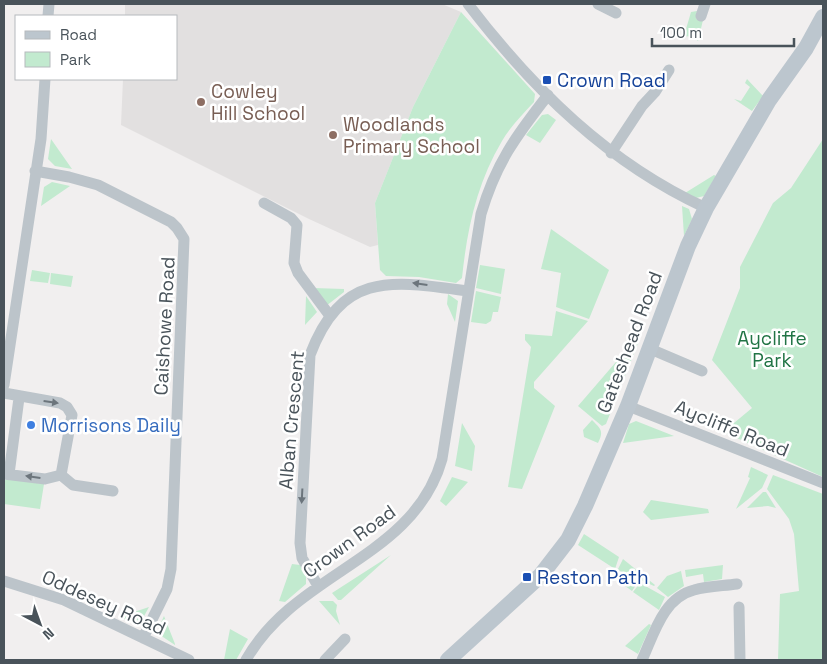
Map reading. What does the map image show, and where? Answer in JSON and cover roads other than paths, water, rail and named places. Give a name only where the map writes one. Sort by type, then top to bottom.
[{"type":"street","points":[[468,4],[496,40],[548,95],[611,153],[655,183],[706,208]]},
{"type":"street","points":[[598,4],[616,13]]},
{"type":"street","points":[[702,16],[705,4]]},
{"type":"street","name":"Gateshead Road","points":[[448,660],[516,599],[556,558],[583,511],[628,406],[648,348],[688,246],[706,208],[769,100],[806,48],[823,16]]},
{"type":"street","points":[[611,153],[642,106],[655,92],[670,70]]},
{"type":"street","points":[[4,384],[35,171],[45,80]]},
{"type":"street","name":"Crown Road","points":[[246,660],[262,636],[281,615],[318,586],[393,534],[414,514],[433,486],[442,460],[476,238],[489,189],[515,136],[548,95]]},
{"type":"street","name":"Caishowe Road","points":[[35,171],[69,177],[98,186],[171,222],[184,239],[171,570],[167,589],[144,638]]},
{"type":"street","points":[[264,203],[291,218],[297,225],[294,263],[298,274],[330,316]]},
{"type":"street","name":"Alban Crescent","points":[[318,586],[302,558],[300,543],[310,355],[318,336],[330,316],[360,292],[379,284],[406,282],[468,291]]},
{"type":"street","points":[[648,348],[702,371]]},
{"type":"street","points":[[4,393],[19,398],[60,403],[70,411],[70,424],[61,475]]},
{"type":"street","points":[[19,398],[6,474],[45,479],[61,475]]},
{"type":"street","name":"Aycliffe Road","points":[[628,406],[823,483]]},
{"type":"street","points":[[61,475],[72,485],[113,492]]},
{"type":"street","name":"Oddesey Road","points":[[4,581],[64,600],[189,660]]},
{"type":"street","points":[[642,660],[662,614],[672,602],[694,590],[737,584]]},
{"type":"street","points":[[739,607],[740,660]]},
{"type":"street","points":[[325,660],[345,639]]},
{"type":"place","name":"Crown Road","points":[[547,80]]},
{"type":"place","name":"Cowley Hill School","points":[[201,102]]},
{"type":"place","name":"Woodlands Primary School","points":[[333,135]]},
{"type":"place","name":"Morrisons Daily","points":[[31,425]]},
{"type":"place","name":"Reston Path","points":[[527,577]]},
{"type":"park label","name":"Aycliffe Park","points":[[772,349]]}]
